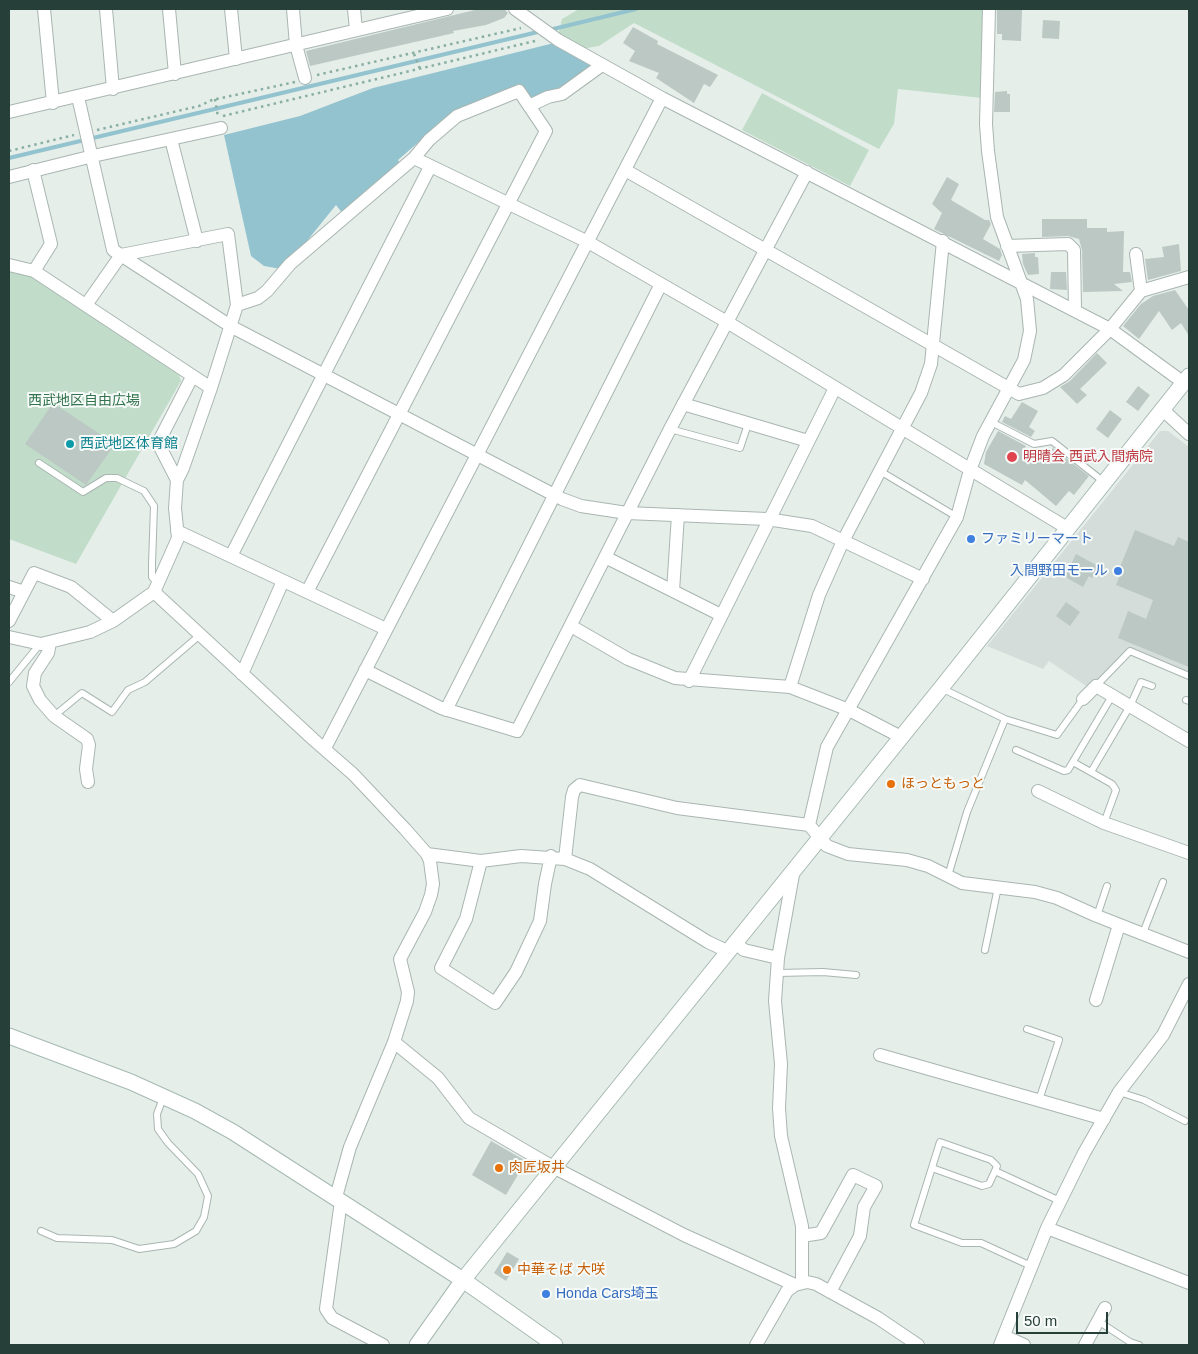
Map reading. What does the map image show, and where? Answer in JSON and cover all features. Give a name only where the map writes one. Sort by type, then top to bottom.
[{"type":"street","points":[[44,9],[53,103]]},
{"type":"street","points":[[106,9],[113,89]]},
{"type":"street","points":[[169,9],[175,74]]},
{"type":"street","points":[[231,9],[236,59]]},
{"type":"street","points":[[293,9],[296,44],[305,78]]},
{"type":"street","points":[[354,9],[356,30]]},
{"type":"street","points":[[9,112],[113,89],[356,30],[411,13],[446,9]]},
{"type":"street","points":[[417,1345],[463,1280],[553,1167],[730,946],[902,737],[1186,380],[1110,329],[1075,309],[662,98],[552,36],[514,9]]},
{"type":"street","points":[[809,826],[828,747],[957,517],[970,470],[983,436],[1020,370],[1030,331],[1027,300],[1022,282],[997,217],[988,151],[986,124],[989,9]]},
{"type":"street","points":[[529,106],[548,97],[562,94],[602,64]]},
{"type":"street","points":[[237,305],[258,298],[267,291],[290,264],[414,158],[429,140],[457,116],[519,91],[546,131],[307,592]]},
{"type":"street","points":[[78,97],[88,132],[113,250],[232,327],[556,496],[581,506],[627,513],[768,519],[812,526],[923,579]]},
{"type":"street","points":[[325,748],[662,98]]},
{"type":"street","points":[[9,177],[92,152],[171,139],[220,122]]},
{"type":"street","points":[[171,139],[197,241]]},
{"type":"street","points":[[414,158],[588,242],[727,322],[1067,528]]},
{"type":"street","points":[[231,556],[430,167]]},
{"type":"street","points":[[33,170],[51,244],[34,271]]},
{"type":"street","points":[[626,170],[1018,394],[1049,385],[1071,368],[1110,329],[1141,291],[1189,276]]},
{"type":"street","points":[[365,670],[446,710],[517,731],[670,429],[807,172]]},
{"type":"street","points":[[9,637],[45,643],[90,632],[113,621],[156,588],[178,538],[175,508],[177,480],[183,468],[232,327],[237,305],[228,234],[121,255],[86,306]]},
{"type":"street","points":[[790,688],[819,595],[843,541],[921,393],[931,364],[943,242]]},
{"type":"street","points":[[1007,246],[1068,244],[1074,250],[1075,309]]},
{"type":"street","points":[[1136,254],[1141,291]]},
{"type":"street","points":[[9,264],[34,271],[211,388]]},
{"type":"street","points":[[446,710],[556,496],[661,284]]},
{"type":"street","points":[[177,480],[158,442],[192,377]]},
{"type":"street","points":[[688,681],[834,388]]},
{"type":"street","points":[[683,404],[808,441]]},
{"type":"street","points":[[1163,410],[1189,434]]},
{"type":"street","points":[[673,591],[678,515]]},
{"type":"street","points":[[177,530],[386,629]]},
{"type":"street","points":[[605,558],[720,615]]},
{"type":"street","points":[[9,621],[34,573],[71,587],[113,621]]},
{"type":"street","points":[[242,674],[283,581]]},
{"type":"street","points":[[9,587],[24,592]]},
{"type":"street","points":[[156,588],[200,635],[353,774],[427,854],[432,870],[431,895],[425,912],[400,959],[408,992],[407,1001],[394,1042],[354,1139],[339,1199],[326,1308],[332,1318],[383,1345]]},
{"type":"street","points":[[571,626],[648,669],[688,681],[790,688],[849,710],[902,737]]},
{"type":"street","points":[[45,643],[48,653],[35,673],[33,686],[40,700],[54,716],[87,739],[89,745],[86,769],[88,782]]},
{"type":"street","points":[[1083,699],[1096,686],[1189,741]]},
{"type":"street","points":[[565,859],[572,797],[574,790],[580,785],[677,808],[809,826],[827,846],[848,854],[907,860],[928,866],[962,883],[1035,892],[1057,898],[1097,916],[1189,952]]},
{"type":"street","points":[[1038,791],[1104,823],[1189,853]]},
{"type":"street","points":[[427,854],[481,861],[520,856],[551,856],[565,859],[590,869],[708,942],[778,958]]},
{"type":"street","points":[[481,861],[466,919],[441,968],[495,1003],[516,972],[540,921],[551,856]]},
{"type":"street","points":[[756,1345],[781,1299],[799,1284],[802,1236],[781,1136],[779,1108],[781,1064],[775,1000],[778,958],[794,869]]},
{"type":"street","points":[[1096,1000],[1119,925]]},
{"type":"street","points":[[1024,1345],[1002,1341],[1047,1228],[1119,1092],[1163,1035],[1189,984]]},
{"type":"street","points":[[9,1036],[163,1097],[233,1132],[463,1280],[555,1345]]},
{"type":"street","points":[[394,1042],[438,1078],[469,1118],[553,1167],[684,1235],[799,1284],[816,1284],[878,1318],[918,1345]]},
{"type":"street","points":[[880,1055],[1104,1119]]},
{"type":"street","points":[[802,1236],[821,1233],[852,1175],[876,1186],[864,1208],[860,1236],[830,1292]]},
{"type":"street","points":[[1047,1228],[1189,1283]]},
{"type":"street","points":[[1085,1345],[1105,1308]]},
{"type":"lane","points":[[670,429],[740,448],[748,424]]},
{"type":"lane","points":[[997,425],[1034,444],[1052,441],[1104,482]]},
{"type":"lane","points":[[39,463],[83,492],[106,478],[116,478],[144,491],[154,506],[152,577],[156,588]]},
{"type":"lane","points":[[880,471],[957,517]]},
{"type":"lane","points":[[54,716],[82,693],[112,712],[128,690],[145,682],[200,635]]},
{"type":"lane","points":[[9,682],[45,643]]},
{"type":"lane","points":[[1096,686],[1130,651],[1189,676]]},
{"type":"lane","points":[[1091,772],[1130,706],[1141,682],[1152,686]]},
{"type":"lane","points":[[941,688],[1005,719],[1057,735],[1083,699]]},
{"type":"lane","points":[[1016,750],[1064,771],[1068,770],[1112,696]]},
{"type":"lane","points":[[948,876],[967,812],[1005,719]]},
{"type":"lane","points":[[1073,762],[1112,784],[1116,790],[1104,823]]},
{"type":"lane","points":[[1143,933],[1163,882]]},
{"type":"lane","points":[[1097,916],[1107,886]]},
{"type":"lane","points":[[985,950],[998,887]]},
{"type":"lane","points":[[777,973],[823,972],[856,975]]},
{"type":"lane","points":[[1027,1030],[1059,1040],[1039,1100]]},
{"type":"lane","points":[[1119,1092],[1144,1100],[1185,1121]]},
{"type":"lane","points":[[40,1231],[56,1238],[112,1240],[139,1249],[174,1244],[196,1231],[204,1217],[208,1196],[198,1174],[158,1129],[157,1114],[163,1097]]},
{"type":"lane","points":[[932,1168],[982,1186],[989,1184],[997,1166],[991,1160],[940,1142],[914,1225],[962,1243],[981,1243],[1031,1266]]},
{"type":"lane","points":[[994,1171],[1060,1201]]},
{"type":"lane","points":[[1098,1321],[1130,1342],[1140,1345]]},
{"type":"path","points":[[209,119],[552,36]]},
{"type":"path","points":[[414,54],[419,68]]},
{"type":"path","points":[[215,100],[220,122]]},
{"type":"path","points":[[9,150],[88,132]]},
{"type":"shaded area","name":"入間野田モール","points":[[1160,431],[1168,431],[1189,447],[1189,673],[1129,648],[1089,688],[1049,661],[1043,669],[987,646]]},
{"type":"green space","points":[[579,9],[985,9],[982,98],[898,89],[894,124],[879,149],[634,23],[599,46],[581,49],[558,36],[562,19]]},
{"type":"green space","points":[[762,93],[869,150],[850,186],[742,130]]},
{"type":"green space","name":"西武地区自由広場","points":[[9,271],[30,276],[179,375],[181,381],[76,564],[9,539]]},
{"type":"water","points":[[554,43],[590,64],[591,67],[558,90],[531,99],[519,84],[481,103],[452,113],[398,160],[401,165],[343,214],[336,205],[302,247],[281,269],[264,266],[251,256],[224,135],[300,116],[373,88]]},
{"type":"building","points":[[479,9],[504,9],[508,13],[504,18],[486,25],[453,31],[454,33],[310,66],[306,51]]},
{"type":"building","points":[[997,9],[1022,9],[1021,41],[1002,40],[1002,34],[997,34]]},
{"type":"building","points":[[1043,20],[1060,21],[1059,39],[1042,38]]},
{"type":"building","points":[[633,27],[658,41],[657,44],[718,75],[710,87],[704,84],[694,103],[656,78],[659,73],[629,61],[635,51],[623,43]]},
{"type":"building","points":[[1007,91],[1007,94],[1010,94],[1010,112],[994,112],[995,92]]},
{"type":"building","points":[[947,177],[959,184],[951,200],[985,220],[989,220],[991,224],[983,239],[1000,249],[1002,255],[999,261],[934,229],[942,213],[932,204]]},
{"type":"building","points":[[1042,219],[1087,219],[1087,228],[1107,228],[1107,232],[1124,231],[1123,272],[1130,272],[1132,282],[1114,284],[1123,291],[1083,292],[1082,250],[1079,239],[1068,236],[1042,237]]},
{"type":"building","points":[[1179,244],[1181,271],[1148,280],[1145,259],[1164,257],[1162,247]]},
{"type":"building","points":[[1035,253],[1035,257],[1038,257],[1039,274],[1028,275],[1023,264],[1022,254]]},
{"type":"building","points":[[1051,272],[1066,272],[1067,290],[1050,289]]},
{"type":"building","points":[[1175,290],[1189,310],[1189,336],[1181,323],[1172,330],[1159,311],[1139,339],[1123,326],[1141,304],[1153,296]]},
{"type":"building","points":[[1097,353],[1107,363],[1080,389],[1087,395],[1077,404],[1060,387],[1070,381]]},
{"type":"building","points":[[1138,386],[1150,395],[1138,411],[1126,402]]},
{"type":"building","points":[[1022,402],[1038,411],[1029,427],[1035,431],[1031,437],[1002,422],[1005,416],[1011,419]]},
{"type":"building","name":"西武地区体育館","points":[[53,403],[115,444],[86,485],[25,444]]},
{"type":"building","points":[[1110,410],[1122,419],[1108,438],[1096,429]]},
{"type":"building","points":[[998,431],[1026,446],[1022,452],[1041,462],[1053,448],[1089,476],[1074,495],[1069,491],[1056,506],[1025,480],[1022,485],[984,464],[986,452]]},
{"type":"building","points":[[1135,530],[1174,546],[1178,537],[1189,542],[1189,667],[1118,638],[1128,611],[1146,619],[1153,600],[1116,585],[1121,573],[1118,572]]},
{"type":"building","points":[[1076,554],[1098,566],[1092,578],[1089,576],[1083,587],[1065,577]]},
{"type":"building","points":[[1066,602],[1080,612],[1070,626],[1056,616]]},
{"type":"building","name":"肉匠坂井","points":[[491,1141],[526,1161],[506,1195],[472,1175]]},
{"type":"building","points":[[507,1252],[519,1259],[506,1281],[494,1273]]},
{"type":"waterway","points":[[549,30],[636,9]]},
{"type":"waterway","points":[[9,158],[542,31]]},
{"type":"place","name":"西武地区体育館","points":[[70,444]]},
{"type":"place","name":"明晴会 西武入間病院","points":[[1012,457]]},
{"type":"place","name":"ファミリーマート","points":[[971,539]]},
{"type":"place","name":"入間野田モール","points":[[1118,571]]},
{"type":"place","name":"ほっともっと","points":[[891,784]]},
{"type":"place","name":"肉匠坂井","points":[[499,1168]]},
{"type":"place","name":"中華そば 大咲","points":[[507,1270]]},
{"type":"place","name":"Honda Cars埼玉","points":[[546,1294]]}]
